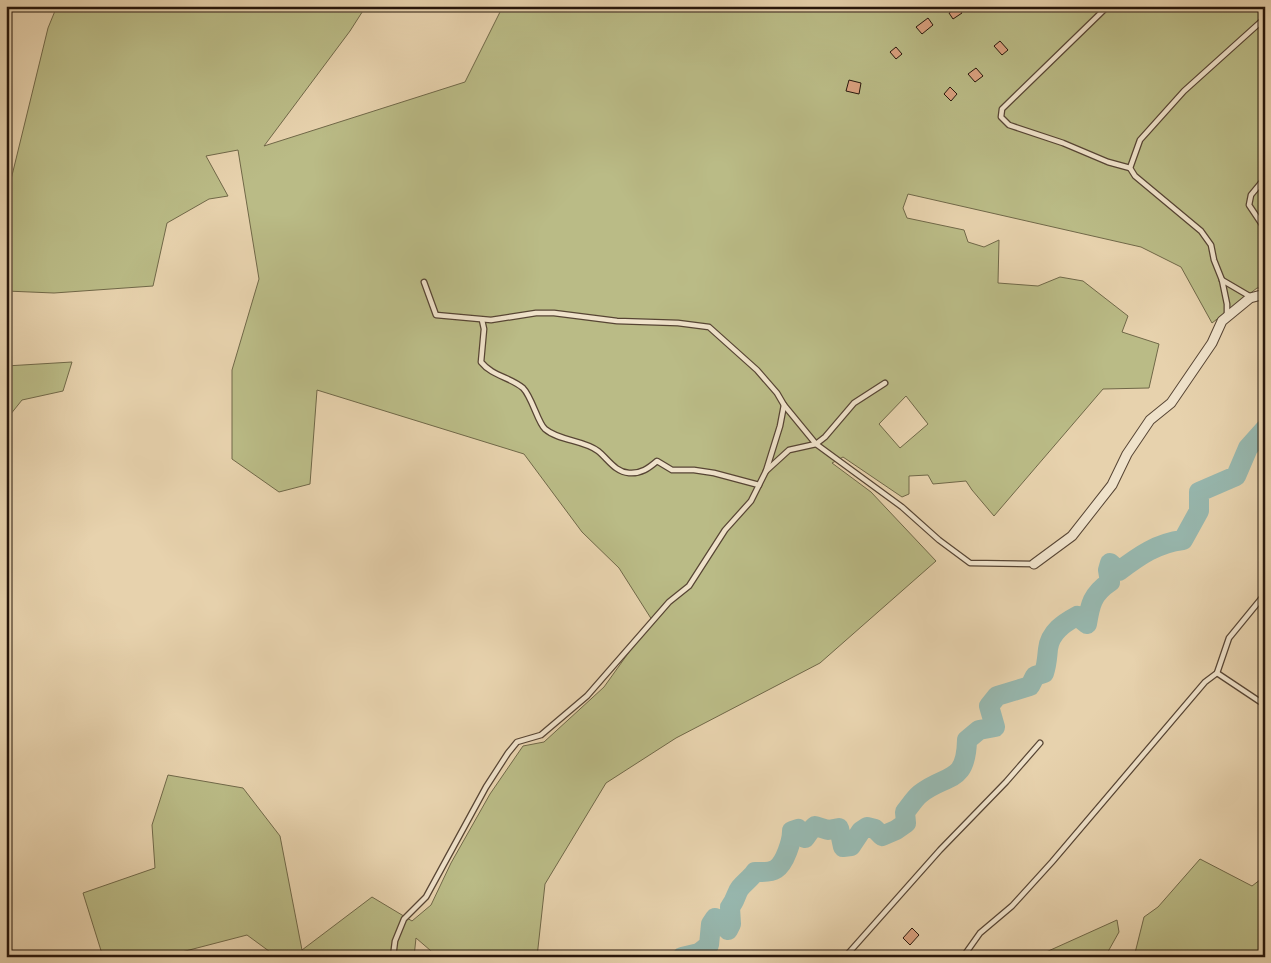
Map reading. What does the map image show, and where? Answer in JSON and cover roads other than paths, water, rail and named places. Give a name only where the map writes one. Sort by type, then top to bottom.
[{"type":"street","points":[[1034,564],[1072,536],[1112,485],[1127,454],[1145,426],[1171,403],[1212,343],[1222,321],[1252,298],[1265,294]]},
{"type":"lane","points":[[1108,6],[1002,109],[1001,117],[1009,125],[1063,143],[1108,162],[1130,168]]},
{"type":"lane","points":[[1227,317],[1228,304],[1211,245],[1201,231],[1134,176],[1130,168],[1140,140],[1184,91],[1265,18]]},
{"type":"lane","points":[[1265,178],[1251,195],[1249,205],[1265,229]]},
{"type":"lane","points":[[1222,280],[1252,298]]},
{"type":"lane","points":[[424,282],[436,315],[491,320],[536,313],[554,313],[617,321],[678,323],[709,327],[758,370],[816,444],[902,506],[939,540],[970,563],[1034,564]]},
{"type":"lane","points":[[482,320],[484,330],[481,362],[486,369],[524,389],[544,428],[598,450],[607,461],[629,473],[647,469],[656,461],[672,470],[694,470],[714,473],[759,485]]},
{"type":"lane","points":[[766,470],[789,450],[816,444],[825,437],[854,402],[885,383]]},
{"type":"lane","points":[[393,957],[395,941],[404,919],[426,897],[486,787],[508,753],[517,742],[541,735],[587,696],[669,602],[689,586],[725,530],[751,501],[766,470],[780,426],[784,405]]},
{"type":"lane","points":[[963,957],[980,933],[1012,906],[1052,862],[1205,682],[1217,673],[1229,638],[1265,594]]},
{"type":"lane","points":[[1217,673],[1265,705]]},
{"type":"lane","points":[[845,957],[940,850],[1006,782],[1040,743]]},
{"type":"waterway","points":[[682,957],[699,953],[709,945],[711,924],[715,918],[721,921],[728,930],[731,924],[730,907],[739,890],[755,872],[771,871],[779,866],[787,851],[792,831],[798,829],[805,838],[815,826],[828,830],[839,828],[843,847],[851,846],[861,831],[867,827],[875,829],[882,836],[906,823],[905,812],[918,796],[929,787],[953,776],[959,771],[966,754],[967,740],[979,730],[995,727],[989,706],[997,696],[1030,686],[1035,676],[1044,673],[1049,643],[1063,625],[1077,616],[1087,624],[1093,600],[1099,591],[1110,582],[1108,570],[1110,563],[1119,571],[1141,555],[1157,547],[1183,540],[1199,511],[1199,492],[1236,476],[1248,448],[1265,429]]}]
